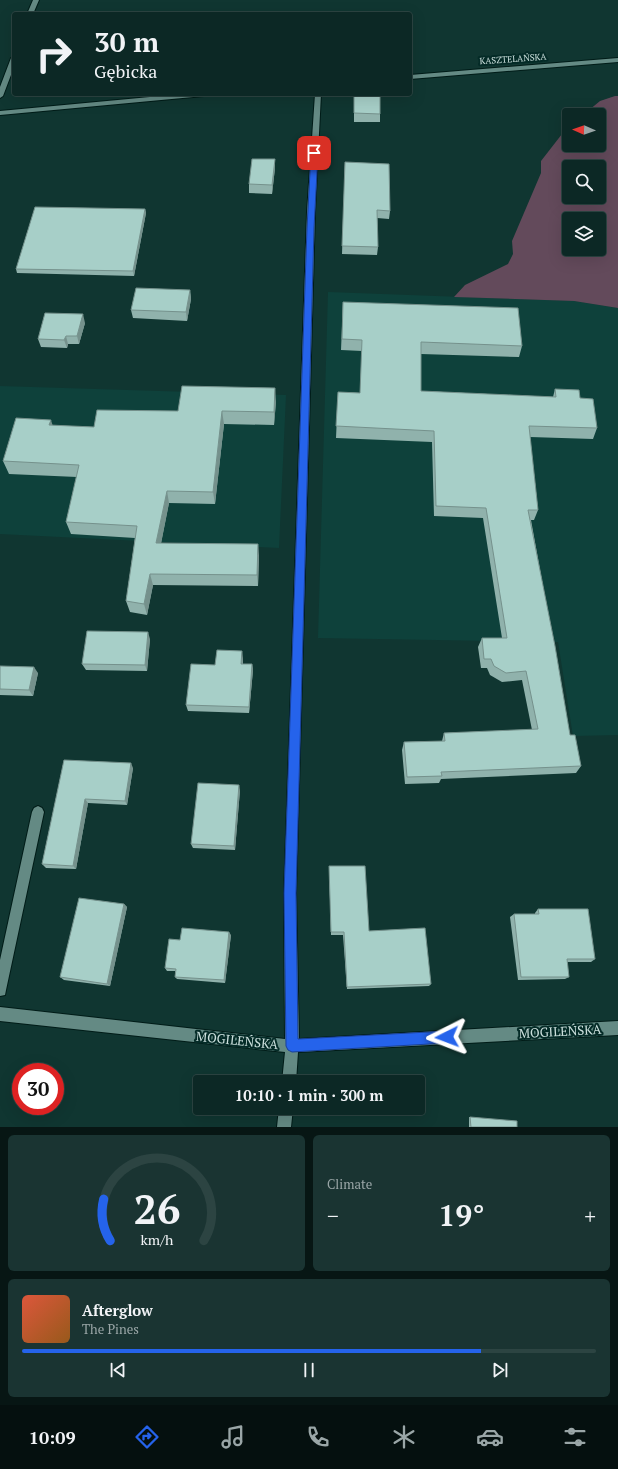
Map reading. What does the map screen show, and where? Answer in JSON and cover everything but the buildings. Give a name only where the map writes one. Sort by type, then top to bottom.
[{"type":"street","points":[[31,12],[36,0]]},
{"type":"street","name":"KASZTELAŃSKA","points":[[412,76],[618,60]]},
{"type":"street","points":[[0,96],[12,63]]},
{"type":"street","points":[[0,113],[183,96]]},
{"type":"street","points":[[290,1075],[292,1046],[290,893],[294,729],[311,212],[318,96]]},
{"type":"street","points":[[0,990],[38,812]]},
{"type":"street","name":"MOGILEŃSKA","points":[[0,1014],[292,1046],[618,1028]]},
{"type":"street","points":[[284,1127],[285,1115]]},
{"type":"shaded area","points":[[618,96],[618,308],[574,301],[454,297],[465,285],[508,264],[513,254],[512,241],[541,173],[541,161],[562,134],[562,152],[606,152],[606,108],[592,108],[600,101]]},
{"type":"shaded area","points":[[328,292],[574,301],[618,308],[618,735],[573,736],[558,642],[318,638]]},
{"type":"shaded area","points":[[0,386],[286,395],[279,548],[0,534]]},
{"type":"route","points":[[314,153],[310,228],[290,893],[292,1046],[447,1037]]}]
